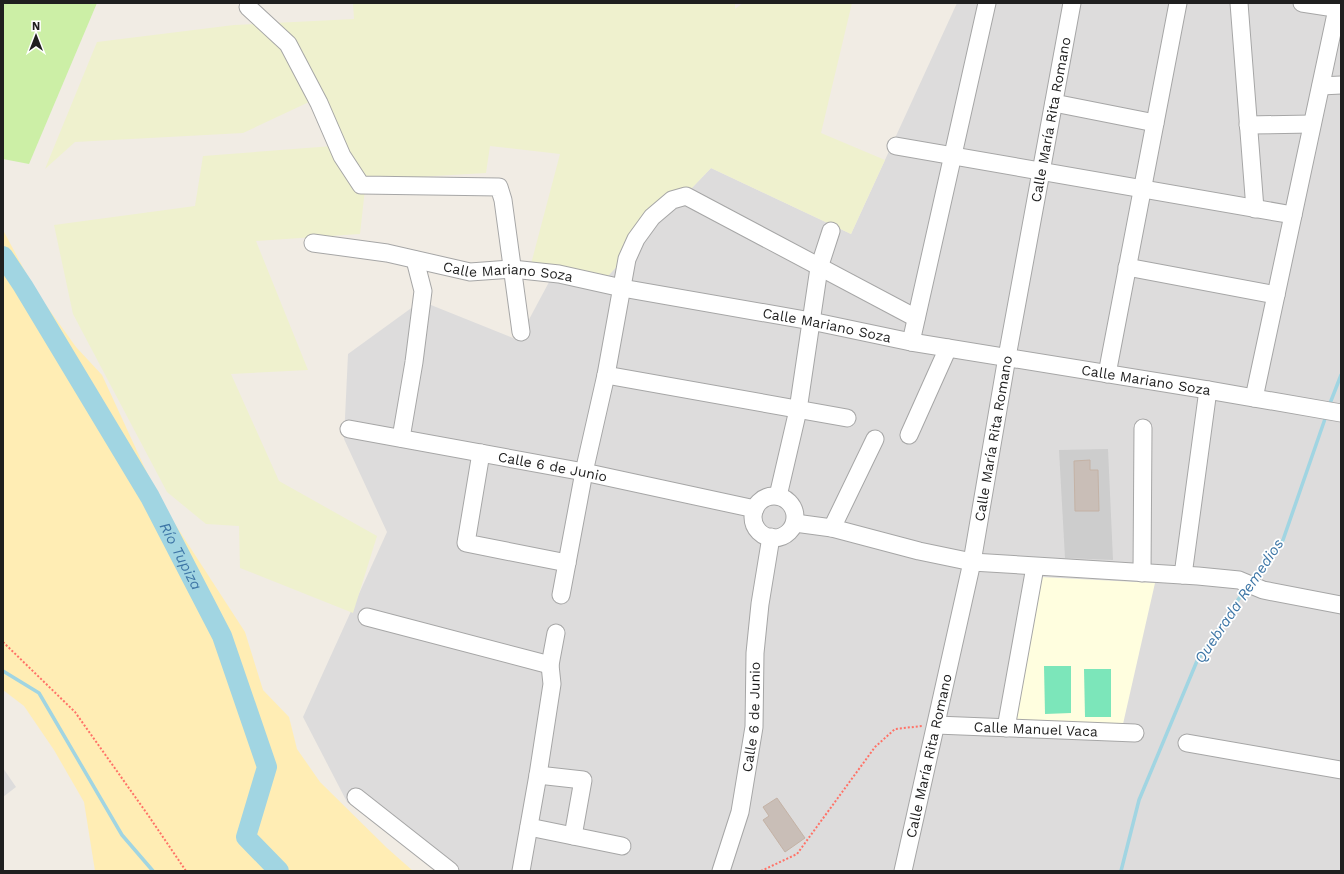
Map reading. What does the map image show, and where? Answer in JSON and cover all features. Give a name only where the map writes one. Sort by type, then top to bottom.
[{"type":"street","points":[[911,342],[987,3]]},
{"type":"street","name":"Calle María Rita Romano","points":[[903,871],[972,562],[1007,357],[1072,3]]},
{"type":"street","points":[[1107,374],[1178,3]]},
{"type":"street","points":[[1239,3],[1255,209]]},
{"type":"street","points":[[1254,398],[1312,124],[1339,9],[1302,3]]},
{"type":"street","points":[[248,7],[288,44],[319,103],[342,156],[361,185],[498,187],[503,200],[521,332]]},
{"type":"street","points":[[1321,86],[1341,85]]},
{"type":"street","points":[[1054,103],[1155,123]]},
{"type":"street","points":[[1248,125],[1312,124]]},
{"type":"street","points":[[896,146],[1293,215]]},
{"type":"street","points":[[561,595],[584,472],[606,375],[627,259],[636,239],[652,217],[672,200],[686,196],[916,318]]},
{"type":"street","points":[[778,496],[798,410],[820,266],[831,231]]},
{"type":"street","name":"Calle Mariano Soza","points":[[313,243],[387,253],[470,272],[512,269],[559,274],[622,288],[811,321],[911,342],[1341,413]]},
{"type":"street","points":[[401,438],[414,362],[422,291],[414,260]]},
{"type":"street","points":[[1127,267],[1276,295]]},
{"type":"street","points":[[909,435],[948,348]]},
{"type":"street","points":[[606,375],[847,418]]},
{"type":"street","points":[[1183,575],[1208,390]]},
{"type":"street","points":[[1142,573],[1143,428]]},
{"type":"street","name":"Calle 6 de Junio","points":[[349,429],[584,472],[755,509]]},
{"type":"street","points":[[832,528],[875,439]]},
{"type":"street","points":[[481,453],[466,543],[567,563]]},
{"type":"street","points":[[778,496],[790,502],[796,516],[795,523],[783,536],[772,537],[760,532],[756,527],[753,515],[758,503],[764,498],[778,496]]},
{"type":"street","points":[[795,523],[832,528],[919,551],[972,562],[1183,575],[1239,580],[1263,590],[1341,605]]},
{"type":"street","name":"Calle 6 de Junio","points":[[722,871],[740,812],[754,727],[755,653],[760,604],[772,537]]},
{"type":"street","points":[[1006,728],[1035,567]]},
{"type":"street","points":[[367,617],[550,665]]},
{"type":"street","points":[[521,871],[552,684],[550,665],[556,633]]},
{"type":"street","name":"Calle Manuel Vaca","points":[[936,724],[1135,733]]},
{"type":"street","points":[[1187,743],[1341,770]]},
{"type":"street","points":[[538,775],[583,780],[574,836]]},
{"type":"street","points":[[356,797],[450,871]]},
{"type":"street","points":[[529,827],[622,846]]},
{"type":"path","points":[[3,642],[75,712],[186,871]]},
{"type":"path","points":[[760,871],[797,854],[875,747],[895,729],[936,724]]},
{"type":"shaded area","points":[[353,3],[735,3],[735,9],[743,3],[852,3],[821,133],[885,160],[851,234],[711,168],[606,278],[531,264],[560,154],[490,146],[486,173],[366,180],[360,234],[256,241],[308,370],[231,374],[279,481],[377,536],[353,613],[240,568],[239,526],[206,524],[167,492],[73,314],[54,225],[195,206],[203,156],[346,145],[324,95],[243,133],[75,142],[45,169],[97,42],[234,25],[354,19]]},
{"type":"shaded area","points":[[957,3],[1341,3],[1341,871],[436,871],[347,802],[303,717],[387,532],[344,439],[348,354],[421,301],[518,340],[556,269],[606,278],[711,168],[851,234]]},
{"type":"shaded area","points":[[1108,449],[1113,560],[1065,558],[1059,450]]},
{"type":"shaded area","points":[[1041,577],[1155,583],[1123,724],[1013,721]]},
{"type":"shaded area","points":[[3,768],[16,787],[3,797]]},
{"type":"green space","points":[[3,3],[97,3],[29,164],[3,159]]},
{"type":"green space","points":[[1044,666],[1071,666],[1071,713],[1045,714]]},
{"type":"green space","points":[[1084,669],[1111,669],[1111,717],[1085,717]]},
{"type":"sand","points":[[3,230],[35,290],[76,347],[102,375],[160,501],[245,632],[263,690],[289,717],[297,749],[320,782],[387,848],[413,871],[95,871],[84,802],[54,750],[24,706],[3,690]]},
{"type":"building","points":[[1090,460],[1090,470],[1098,470],[1099,511],[1075,511],[1074,461]]},
{"type":"building","points":[[777,798],[805,838],[785,852],[763,820],[769,816],[763,807]]},
{"type":"waterway","name":"Río Tupiza","points":[[3,256],[23,286],[150,497],[222,636],[267,767],[246,837],[279,871]]},
{"type":"waterway","name":"Quebrada Remedios","points":[[1329,406],[1341,375]]},
{"type":"waterway","name":"Quebrada Remedios","points":[[1252,580],[1283,540],[1326,416]]},
{"type":"waterway","name":"Quebrada Remedios","points":[[1121,871],[1139,800],[1197,661],[1246,588]]},
{"type":"waterway","points":[[3,671],[39,693],[122,835],[153,871]]}]
